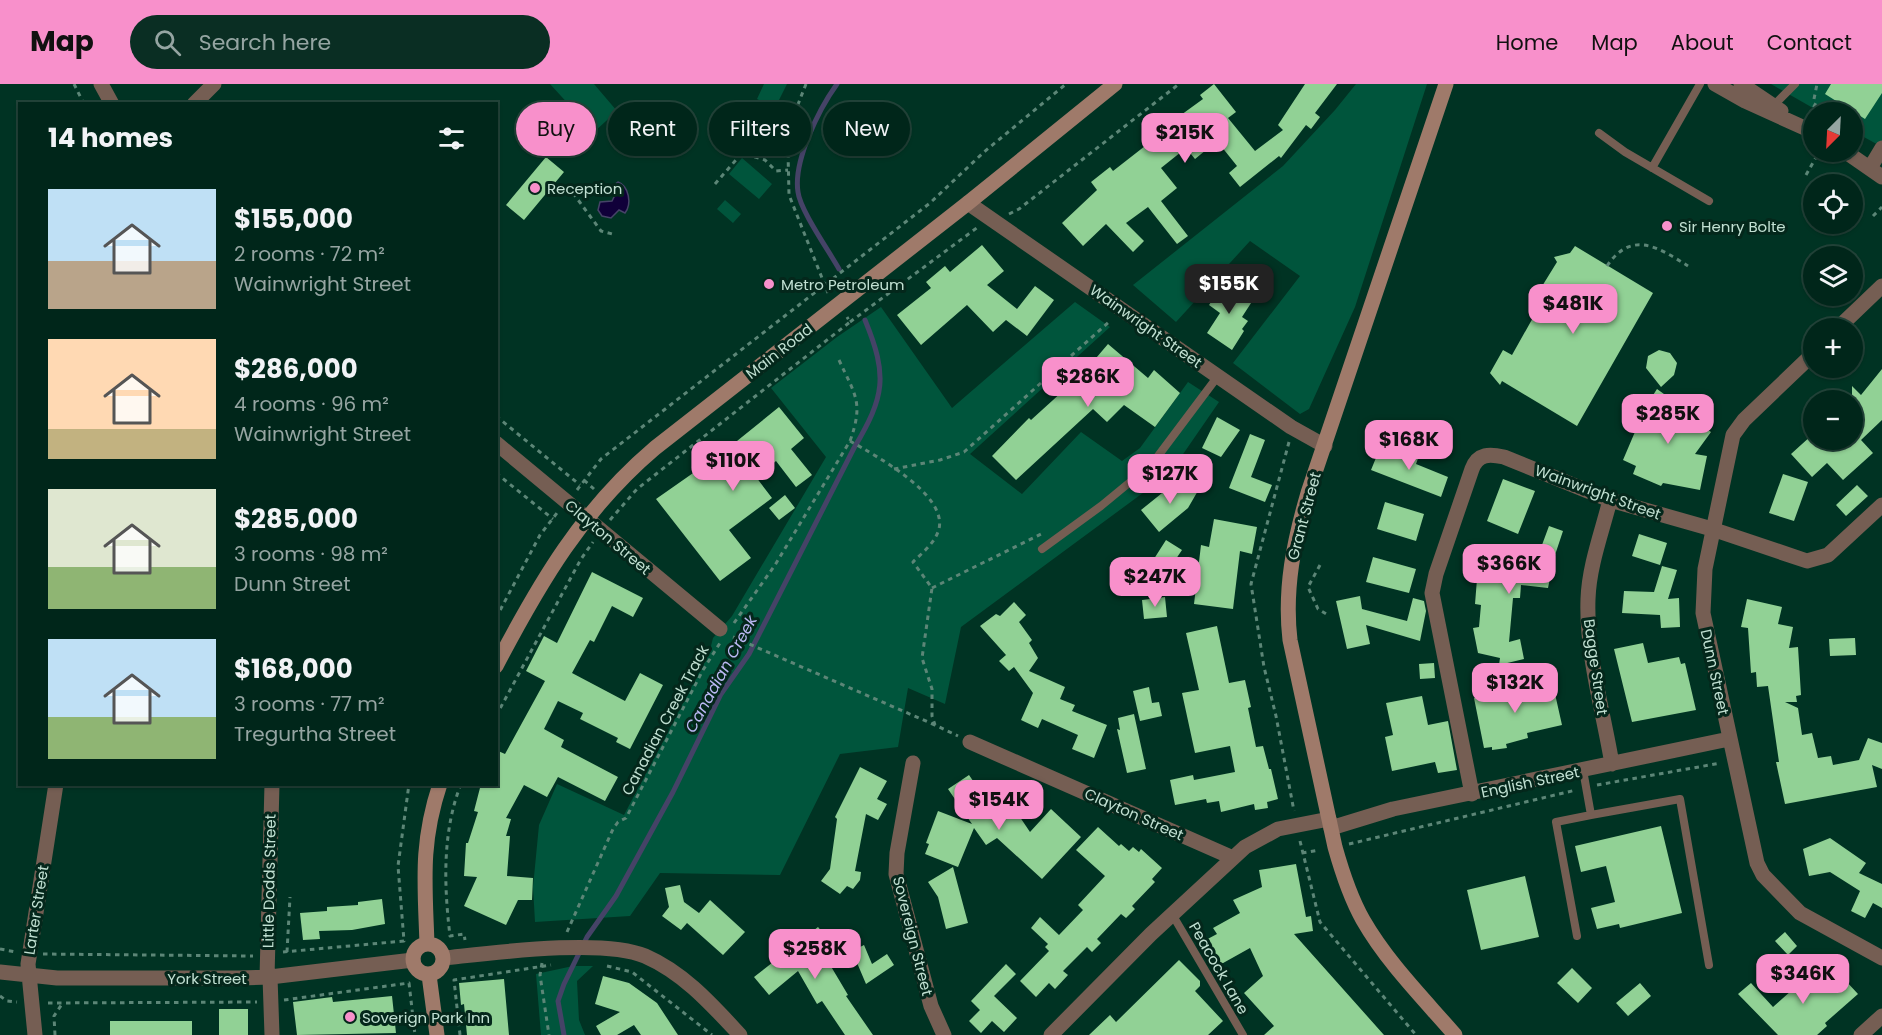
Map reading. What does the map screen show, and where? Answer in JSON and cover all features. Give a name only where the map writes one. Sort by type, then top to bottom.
[{"type":"main road","name":"Main Road","points":[[498,662],[543,579],[585,518],[624,476],[655,448],[968,203],[1115,84]]},
{"type":"main road","name":"Grant Street","points":[[1446,84],[1308,493],[1296,538],[1288,608],[1290,640],[1335,847],[1353,900],[1378,944],[1455,1035]]},
{"type":"main road","points":[[427,944],[424,863],[429,824],[439,786]]},
{"type":"main road","points":[[427,944],[439,947],[444,958],[440,969],[429,975],[420,972],[413,960],[417,949],[427,944]]},
{"type":"main road","points":[[429,975],[437,1035]]},
{"type":"street","points":[[101,84],[111,102]]},
{"type":"street","points":[[196,102],[214,84]]},
{"type":"street","points":[[1715,84],[1744,101],[1803,127]]},
{"type":"street","points":[[1741,84],[1803,125]]},
{"type":"street","points":[[1863,159],[1877,166],[1882,148]]},
{"type":"street","points":[[1861,162],[1882,177]]},
{"type":"street","name":"Wainwright Street","points":[[968,203],[1291,427],[1325,446]]},
{"type":"street","points":[[1848,318],[1882,286]]},
{"type":"street","name":"Dunn Street","points":[[1803,364],[1744,420],[1733,435],[1712,529],[1704,579],[1703,613],[1757,863],[1763,875],[1800,913],[1882,958]]},
{"type":"street","name":"Clayton Street","points":[[498,445],[601,532],[725,631]]},
{"type":"street","name":"Wainwright Street","points":[[1472,794],[1432,593],[1474,464],[1485,455],[1504,457],[1610,500],[1813,561],[1828,555],[1882,505]]},
{"type":"street","name":"Bagge Street","points":[[1610,500],[1589,587],[1588,612],[1591,648],[1612,764]]},
{"type":"street","name":"English Street","points":[[1051,1035],[1232,857],[1263,835],[1296,824],[1330,823],[1729,739]]},
{"type":"street","name":"Clayton Street","points":[[970,742],[1232,857]]},
{"type":"street","name":"Sovereign Street","points":[[913,763],[897,853],[896,874],[931,1006],[944,1035]]},
{"type":"street","name":"Larter Street","points":[[35,1035],[27,976],[56,786]]},
{"type":"street","name":"Little Dodds Street","points":[[272,786],[267,954],[272,1035]]},
{"type":"street","points":[[444,958],[466,956],[552,958],[570,949],[597,955],[627,950],[664,966],[698,992],[740,1035]]},
{"type":"street","name":"York Street","points":[[0,972],[83,979],[268,978],[413,960]]},
{"type":"street","points":[[1861,1035],[1882,1016]]},
{"type":"lane","points":[[1652,168],[1700,84]]},
{"type":"lane","points":[[1774,105],[1795,84]]},
{"type":"lane","points":[[1599,133],[1652,168],[1709,201]]},
{"type":"lane","points":[[1042,549],[1101,506],[1152,464],[1218,376]]},
{"type":"lane","points":[[1583,770],[1591,815]]},
{"type":"lane","points":[[1577,936],[1556,822],[1680,799],[1709,965]]},
{"type":"lane","name":"Peacock Lane","points":[[1172,914],[1243,1035]]},
{"type":"path","points":[[74,84],[83,102]]},
{"type":"path","points":[[806,84],[795,112],[788,152],[789,195],[826,291]]},
{"type":"path","points":[[498,418],[580,485],[601,459],[930,203],[984,152],[1066,84]]},
{"type":"path","points":[[498,712],[581,559],[637,489],[849,321],[961,238],[1019,209],[1179,84]]},
{"type":"path","points":[[1814,99],[1818,84]]},
{"type":"path","points":[[716,184],[742,153],[765,160],[776,171],[788,170]]},
{"type":"path","points":[[573,193],[601,231],[616,235]]},
{"type":"path","points":[[1874,216],[1882,207]]},
{"type":"path","points":[[1607,266],[1614,256],[1631,246],[1651,246],[1688,266]]},
{"type":"path","points":[[894,469],[940,460],[964,452],[1122,309]]},
{"type":"path","name":"Canadian Creek Track","points":[[540,968],[552,958],[572,924],[613,829],[618,822],[626,818],[725,631],[775,565],[851,441],[858,418],[858,404],[839,360]]},
{"type":"path","points":[[851,441],[912,480],[938,512],[939,527],[935,538],[913,562],[932,588],[922,658],[932,689],[932,716],[935,724]]},
{"type":"path","points":[[498,475],[553,519],[540,535],[498,614]]},
{"type":"path","points":[[932,588],[1046,531]]},
{"type":"path","points":[[1320,565],[1308,587],[1318,609],[1328,615]]},
{"type":"path","points":[[743,640],[764,652],[935,724],[970,742]]},
{"type":"path","points":[[1302,853],[1586,787],[1734,760]]},
{"type":"path","points":[[29,953],[267,954],[404,941],[398,866],[409,786]]},
{"type":"path","points":[[460,786],[454,806],[445,868],[450,936],[465,934],[467,978]]},
{"type":"path","points":[[1296,824],[1320,922],[1416,1035]]},
{"type":"path","points":[[287,952],[290,897]]},
{"type":"path","points":[[597,955],[632,972],[712,1035]]},
{"type":"path","points":[[460,1035],[454,980],[540,968],[552,958]]},
{"type":"path","points":[[540,968],[549,1035]]},
{"type":"path","points":[[31,1002],[63,1004],[271,1001],[409,983],[415,1035]]},
{"type":"path","points":[[55,1035],[54,1016],[63,1004]]},
{"type":"green space","points":[[550,84],[594,84],[609,102],[608,119],[596,130],[596,102],[566,102]]},
{"type":"green space","points":[[764,84],[787,84],[778,102],[763,102],[757,99]]},
{"type":"green space","points":[[1356,84],[1427,84],[1355,307],[1309,409],[1300,414],[1233,363],[1300,276],[1250,241],[1176,322],[1133,285],[1283,166]]},
{"type":"green space","points":[[1771,84],[1882,84],[1882,147],[1863,137],[1863,102],[1803,102]]},
{"type":"green space","points":[[742,158],[772,184],[759,199],[729,174]]},
{"type":"green space","points":[[725,200],[741,214],[733,223],[717,209]]},
{"type":"green space","points":[[1075,302],[1110,327],[970,454],[1022,494],[1081,432],[1122,461],[1140,448],[1188,382],[1219,402],[1170,473],[961,627],[945,704],[908,688],[898,747],[840,754],[780,875],[660,873],[630,916],[535,922],[533,887],[539,825],[557,784],[624,815],[709,654],[713,638],[732,616],[826,457],[771,388],[837,337],[881,307],[952,408]]},
{"type":"green space","points":[[573,966],[593,966],[577,981],[579,1020],[585,1035],[541,1035],[536,974]]},
{"type":"shaded area","points":[[618,182],[627,191],[629,200],[627,209],[625,213],[619,210],[611,218],[602,216],[598,210],[600,202],[612,201],[614,197],[610,188]]},
{"type":"building","points":[[1214,84],[1236,112],[1228,118],[1255,151],[1283,130],[1278,125],[1305,84],[1337,84],[1315,113],[1320,117],[1311,129],[1306,125],[1281,158],[1279,156],[1240,187],[1229,173],[1237,166],[1217,141],[1195,159],[1186,148],[1161,168],[1177,188],[1161,201],[1188,236],[1177,244],[1148,207],[1126,223],[1144,241],[1133,252],[1106,224],[1083,246],[1062,223],[1097,190],[1091,182],[1110,167],[1113,171],[1154,139],[1152,136],[1203,99],[1200,95]]},
{"type":"building","points":[[1831,84],[1882,84],[1882,93],[1865,119],[1863,118],[1863,102],[1838,102],[1825,94]]},
{"type":"building","name":"Reception","points":[[546,157],[564,172],[524,220],[506,205]]},
{"type":"building","points":[[982,245],[1004,271],[987,285],[1017,309],[1035,286],[1054,300],[1027,336],[1006,320],[993,332],[967,305],[921,345],[897,315],[931,288],[926,282],[945,266],[950,272]]},
{"type":"building","points":[[1575,246],[1653,293],[1577,426],[1502,381],[1500,385],[1490,373],[1503,350],[1512,355],[1539,307],[1536,296],[1557,262],[1554,257],[1570,253]]},
{"type":"building","points":[[1225,281],[1253,300],[1242,317],[1248,321],[1242,329],[1244,331],[1232,350],[1207,333],[1220,313],[1209,305]]},
{"type":"building","points":[[1108,344],[1148,378],[1154,370],[1180,393],[1155,427],[1124,405],[1107,422],[1093,409],[1016,480],[992,456],[1029,418],[1031,420],[1085,371]]},
{"type":"building","points":[[1659,350],[1670,353],[1677,363],[1674,375],[1661,387],[1646,368],[1648,356]]},
{"type":"building","points":[[1882,369],[1882,420],[1863,438],[1863,393]]},
{"type":"building","points":[[1657,389],[1689,412],[1687,415],[1711,432],[1695,454],[1707,456],[1700,490],[1663,483],[1661,486],[1633,474],[1636,466],[1623,460],[1646,406]]},
{"type":"building","points":[[779,407],[804,438],[791,449],[812,475],[796,487],[776,461],[756,477],[772,498],[729,530],[751,558],[720,581],[656,499],[716,457],[719,462],[741,445],[737,441]]},
{"type":"building","points":[[1217,417],[1240,430],[1221,457],[1202,448]]},
{"type":"building","points":[[1250,434],[1265,440],[1251,477],[1272,485],[1265,502],[1229,488]]},
{"type":"building","points":[[1863,442],[1873,453],[1843,480],[1827,463],[1812,477],[1791,454],[1803,443],[1803,450],[1863,450]]},
{"type":"building","points":[[1408,445],[1421,450],[1416,464],[1448,477],[1441,497],[1371,470],[1380,448],[1404,457]]},
{"type":"building","points":[[1783,474],[1808,482],[1794,521],[1769,513]]},
{"type":"building","points":[[1503,479],[1535,491],[1518,534],[1487,521]]},
{"type":"building","points":[[1177,481],[1199,489],[1188,508],[1159,532],[1141,510]]},
{"type":"building","points":[[1857,485],[1868,496],[1846,516],[1836,505]]},
{"type":"building","points":[[785,495],[795,508],[779,520],[769,508]]},
{"type":"building","points":[[1385,502],[1424,514],[1416,541],[1377,529]]},
{"type":"building","points":[[1214,519],[1257,527],[1252,554],[1240,551],[1233,609],[1194,604],[1201,545],[1209,547]]},
{"type":"building","points":[[1549,526],[1563,531],[1554,558],[1548,588],[1521,585],[1520,598],[1513,598],[1509,642],[1520,639],[1524,659],[1499,665],[1500,658],[1478,653],[1473,628],[1479,627],[1481,605],[1475,604],[1479,554],[1521,558],[1524,548],[1539,553]]},
{"type":"building","points":[[1639,534],[1667,543],[1660,565],[1632,556]]},
{"type":"building","points":[[1166,540],[1182,550],[1157,587],[1134,572],[1144,557],[1152,562]]},
{"type":"building","points":[[1373,557],[1416,569],[1409,593],[1366,582]]},
{"type":"building","points":[[1662,566],[1677,570],[1668,599],[1679,598],[1680,627],[1661,628],[1660,615],[1622,613],[1624,591],[1654,592]]},
{"type":"building","points":[[592,572],[643,598],[633,617],[612,606],[594,642],[590,640],[572,673],[625,701],[640,673],[663,685],[630,749],[616,742],[618,738],[580,719],[583,713],[558,701],[544,729],[564,740],[561,747],[618,777],[605,801],[558,777],[547,797],[524,785],[506,818],[511,819],[506,836],[510,836],[507,876],[533,878],[532,900],[518,900],[506,925],[464,906],[477,877],[464,876],[466,843],[468,843],[478,812],[474,811],[480,786],[498,786],[498,751],[505,754],[545,681],[526,671],[544,636],[557,643]]},
{"type":"building","points":[[1360,596],[1362,609],[1407,621],[1413,598],[1424,601],[1426,611],[1420,641],[1366,625],[1370,644],[1347,649],[1336,601]]},
{"type":"building","points":[[1165,597],[1167,617],[1144,619],[1142,600]]},
{"type":"building","points":[[1747,599],[1782,607],[1778,624],[1793,627],[1789,648],[1798,647],[1801,695],[1796,696],[1797,702],[1785,702],[1798,708],[1802,735],[1812,733],[1818,758],[1831,756],[1833,765],[1859,760],[1868,738],[1882,743],[1882,769],[1872,765],[1877,787],[1785,804],[1776,762],[1779,762],[1768,686],[1757,687],[1756,672],[1751,673],[1748,628],[1741,627]]},
{"type":"building","points":[[1014,602],[1026,615],[1019,622],[1032,640],[1029,643],[1038,658],[1029,671],[1065,687],[1060,699],[1075,705],[1072,711],[1107,725],[1094,758],[1072,749],[1078,735],[1042,719],[1038,728],[1021,720],[1033,693],[1014,667],[1009,671],[999,661],[1006,655],[980,626],[996,614],[1000,616]]},
{"type":"building","points":[[1217,626],[1229,683],[1245,680],[1256,747],[1263,746],[1269,769],[1271,769],[1278,799],[1267,802],[1268,808],[1255,810],[1254,804],[1221,812],[1219,801],[1207,803],[1206,799],[1175,805],[1170,780],[1193,775],[1194,780],[1235,772],[1230,746],[1195,753],[1182,693],[1199,690],[1186,633]]},
{"type":"building","points":[[1855,638],[1856,655],[1830,656],[1829,639]]},
{"type":"building","points":[[1643,643],[1648,663],[1679,657],[1681,664],[1685,663],[1696,710],[1632,722],[1614,649]]},
{"type":"building","points":[[1434,663],[1435,678],[1420,679],[1419,664]]},
{"type":"building","points":[[1497,683],[1500,696],[1553,685],[1562,725],[1527,733],[1528,738],[1506,744],[1507,748],[1492,750],[1492,747],[1484,748],[1474,698],[1479,697],[1477,688]]},
{"type":"building","points":[[1149,687],[1152,703],[1159,702],[1162,716],[1140,721],[1133,691]]},
{"type":"building","points":[[1422,696],[1428,725],[1448,721],[1457,770],[1438,773],[1435,762],[1392,771],[1385,737],[1393,735],[1386,703]]},
{"type":"building","points":[[1134,714],[1146,769],[1127,773],[1117,729],[1120,730],[1118,718]]},
{"type":"building","points":[[860,767],[887,781],[877,799],[887,804],[878,820],[866,814],[855,871],[861,872],[860,880],[853,889],[847,886],[840,894],[821,881],[830,869],[837,819],[835,817]]},
{"type":"building","points":[[969,775],[982,794],[985,792],[999,812],[1011,804],[1030,832],[1051,809],[1081,837],[1042,879],[997,838],[986,845],[974,828],[958,867],[925,854],[929,844],[926,843],[938,811],[972,824],[948,789]]},
{"type":"building","points":[[1661,826],[1682,913],[1620,928],[1619,924],[1597,929],[1591,908],[1615,902],[1606,866],[1581,872],[1575,846]]},
{"type":"building","points":[[1098,827],[1119,846],[1121,844],[1129,851],[1133,847],[1139,852],[1141,849],[1162,868],[1152,879],[1155,882],[1132,906],[1135,909],[1126,918],[1121,914],[1097,939],[1101,943],[1092,952],[1087,947],[1063,971],[1068,975],[1055,989],[1049,983],[1036,997],[1020,981],[1049,951],[1045,947],[1048,944],[1031,928],[1040,917],[1059,935],[1083,910],[1078,905],[1105,876],[1076,850]]},
{"type":"building","points":[[1830,838],[1866,863],[1859,873],[1882,884],[1882,908],[1873,903],[1865,918],[1851,911],[1860,891],[1830,872],[1809,876],[1803,849]]},
{"type":"building","points":[[1296,864],[1306,917],[1311,916],[1313,931],[1294,934],[1384,1035],[1264,1035],[1274,1026],[1244,993],[1263,976],[1250,948],[1216,967],[1202,942],[1217,934],[1213,928],[1240,913],[1233,900],[1262,887],[1259,870]]},
{"type":"building","points":[[953,867],[968,923],[946,929],[938,897],[928,882]]},
{"type":"building","points":[[1525,876],[1539,937],[1481,950],[1467,890]]},
{"type":"building","points":[[680,885],[684,902],[699,913],[710,900],[745,932],[723,955],[687,923],[681,930],[662,916],[669,907],[665,888]]},
{"type":"building","points":[[382,899],[385,924],[352,930],[319,931],[320,939],[303,940],[300,913],[327,911],[327,907],[358,905],[358,902]]},
{"type":"building","points":[[818,927],[833,945],[823,953],[848,995],[846,996],[873,1035],[845,1035],[822,1001],[817,1004],[798,971],[769,995],[754,977]]},
{"type":"building","points":[[1785,932],[1797,946],[1788,955],[1775,941]]},
{"type":"building","points":[[864,945],[872,964],[887,954],[894,965],[866,984],[852,951]]},
{"type":"building","points":[[1179,960],[1200,981],[1200,986],[1195,991],[1223,1021],[1208,1035],[1089,1035],[1110,1015],[1116,1022]]},
{"type":"building","points":[[1006,964],[1016,974],[994,996],[1017,1018],[1004,1032],[992,1021],[981,1033],[969,1021],[980,1010],[971,1001]]},
{"type":"building","points":[[1832,966],[1858,994],[1825,1023],[1827,1026],[1817,1035],[1778,1035],[1738,994],[1751,983],[1773,1007],[1800,983],[1805,989]]},
{"type":"building","points":[[1572,968],[1592,988],[1578,1003],[1557,983]]},
{"type":"building","points":[[603,976],[629,983],[657,1003],[678,1035],[641,1035],[634,1025],[617,1035],[601,1035],[596,1026],[620,1012],[595,1004]]},
{"type":"building","points":[[504,979],[509,1035],[467,1035],[459,983]]},
{"type":"building","points":[[1640,983],[1651,996],[1628,1016],[1616,1003]]},
{"type":"building","name":"Soverign Park Inn","points":[[392,996],[396,1033],[297,1035],[293,1002],[332,997],[333,1002]]},
{"type":"building","points":[[219,1009],[248,1009],[248,1035],[219,1035]]},
{"type":"building","points":[[110,1021],[192,1021],[192,1035],[110,1035]]},
{"type":"waterway","name":"Canadian Creek","points":[[837,84],[815,121],[803,151],[799,166],[798,192],[804,209],[839,269]]},
{"type":"waterway","name":"Canadian Creek","points":[[564,1035],[558,1001],[587,937],[616,896],[673,792],[721,694],[749,654],[872,414],[880,385],[880,371],[865,320]]},
{"type":"place","name":"Reception","points":[[535,188]]},
{"type":"place","name":"Sir Henry Bolte","points":[[1667,226]]},
{"type":"place","name":"Metro Petroleum","points":[[769,284]]},
{"type":"place","name":"Soverign Park Inn","points":[[350,1017]]}]
